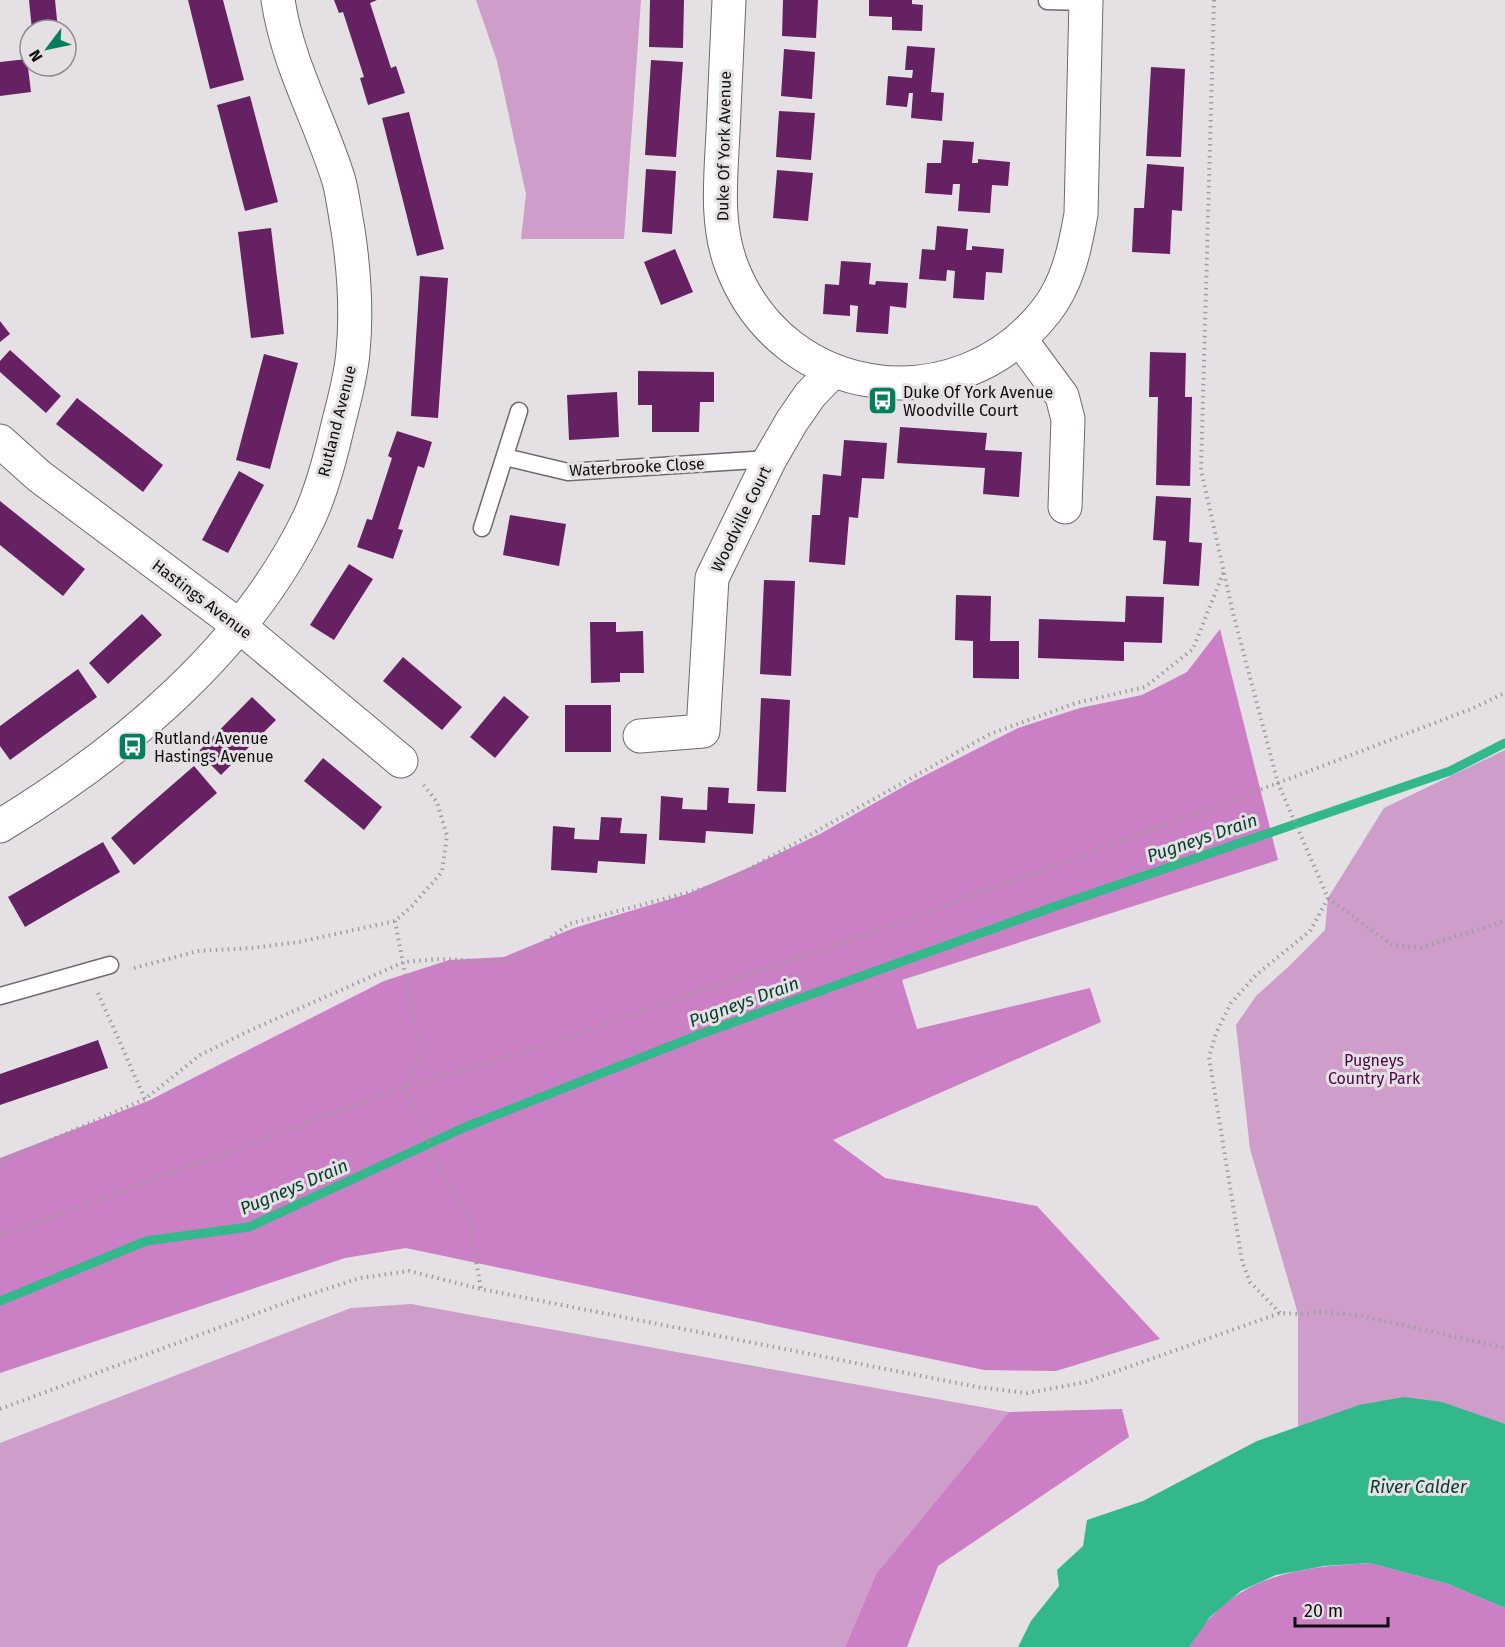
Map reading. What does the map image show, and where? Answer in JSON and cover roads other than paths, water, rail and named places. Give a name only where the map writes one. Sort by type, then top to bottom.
[{"type":"street","name":"Rutland Avenue","points":[[0,826],[88,768],[180,690],[268,588],[310,516],[329,465],[353,354],[355,312],[353,270],[340,184],[291,56],[278,0]]},
{"type":"street","name":"Duke Of York Avenue","points":[[729,0],[721,196],[723,232],[732,266],[748,299],[769,327],[797,352],[832,371],[856,379],[887,384],[929,382],[960,374],[991,360],[1020,339],[1046,310],[1065,279],[1075,248],[1081,214],[1086,1]]},
{"type":"street","points":[[1020,339],[1062,396],[1068,419],[1065,507]]},
{"type":"street","name":"Woodville Court","points":[[640,736],[703,731],[712,578],[792,421],[810,395],[832,371]]},
{"type":"street","name":"Hastings Avenue","points":[[4,452],[238,625],[401,761]]},
{"type":"lane","points":[[1047,2],[1086,1]]},
{"type":"lane","points":[[482,528],[519,411]]},
{"type":"lane","name":"Waterbrooke Close","points":[[505,457],[568,472],[771,459]]},
{"type":"lane","points":[[0,996],[110,965]]},
{"type":"water","name":"River Calder","points":[[1404,1397],[1442,1402],[1505,1424],[1505,1608],[1448,1584],[1370,1563],[1324,1566],[1276,1575],[1241,1591],[1210,1617],[1189,1647],[1018,1647],[1031,1621],[1059,1586],[1057,1570],[1083,1546],[1087,1520],[1143,1501],[1257,1441],[1359,1405]]},
{"type":"waterway","name":"Pugneys Drain","points":[[0,1301],[146,1241],[249,1227],[463,1128],[701,1034],[1056,906],[1450,771],[1505,743]]},
{"type":"place","name":"Duke Of York Avenue Woodville Court","points":[[882,401]]},
{"type":"place","name":"Rutland Avenue Hastings Avenue","points":[[133,747]]},
{"type":"park label","name":"Pugneys Country Park","points":[[1374,1069]]}]
